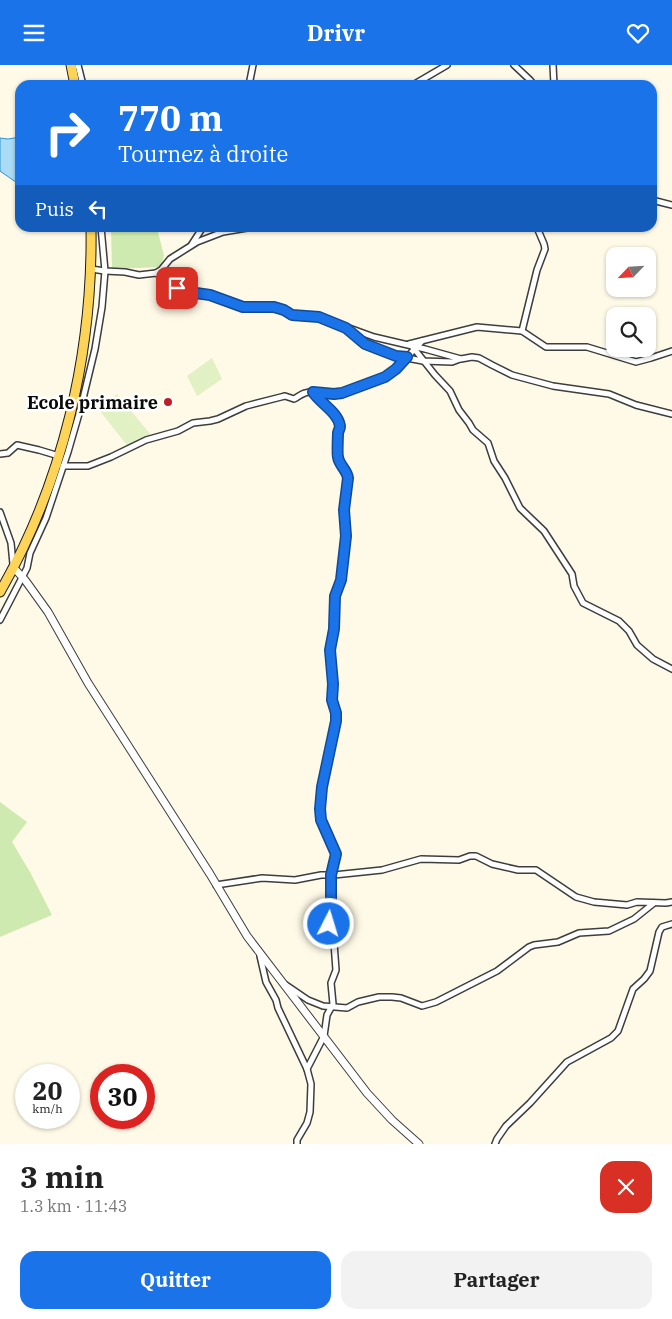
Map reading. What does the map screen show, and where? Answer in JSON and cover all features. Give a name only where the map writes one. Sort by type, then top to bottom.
[{"type":"main road","points":[[71,65],[74,80]]},
{"type":"main road","points":[[0,592],[3,581],[14,568],[32,529],[59,456],[78,382],[87,325],[92,232]]},
{"type":"street","points":[[78,65],[82,80]]},
{"type":"street","points":[[251,80],[253,65]]},
{"type":"street","points":[[422,80],[447,65]]},
{"type":"street","points":[[514,65],[530,80]]},
{"type":"street","points":[[552,65],[554,80]]},
{"type":"street","points":[[657,201],[672,205]]},
{"type":"street","points":[[0,620],[23,578],[30,553],[46,519],[81,407],[95,349],[102,307],[105,271],[101,232]]},
{"type":"street","points":[[191,245],[199,232]]},
{"type":"street","points":[[91,269],[139,275],[156,273],[170,259],[191,245],[223,232]]},
{"type":"street","points":[[522,331],[537,270],[545,249],[538,232]]},
{"type":"street","points":[[156,273],[163,276],[182,291],[210,295],[243,307],[274,307],[292,315],[319,317],[374,337],[461,359]]},
{"type":"street","points":[[406,345],[477,327],[522,331],[546,347],[587,347],[636,362],[672,351]]},
{"type":"street","points":[[346,328],[365,344],[396,356],[423,361],[452,361],[472,357],[479,358],[512,375],[553,386],[609,394],[636,405],[672,414]]},
{"type":"street","points":[[64,466],[88,466],[146,440],[178,431],[193,423],[210,421],[246,406],[281,397],[294,399],[302,394],[313,392],[342,393],[385,377],[396,369],[422,341]]},
{"type":"street","points":[[414,348],[450,391],[459,410],[473,430],[488,443],[494,461],[520,508],[544,531],[572,574],[574,586],[583,603],[619,621],[629,631],[637,645],[653,659],[672,669]]},
{"type":"street","points":[[307,1069],[324,1036],[327,1015],[333,1003],[331,983],[336,970],[334,943],[329,924],[331,875],[336,854],[321,820],[320,809],[322,787],[336,721],[332,700],[333,684],[330,650],[334,629],[335,596],[341,580],[346,536],[344,510],[348,478],[338,460],[340,424],[337,418],[313,392]]},
{"type":"street","points":[[0,454],[8,453],[17,445],[59,456]]},
{"type":"street","points":[[0,512],[11,543],[14,568],[48,612],[88,683],[247,936],[381,1109],[419,1144]]},
{"type":"street","points":[[216,885],[262,878],[295,880],[321,875],[382,870],[421,859],[460,860],[476,856],[492,864],[536,870],[576,897],[585,900],[627,905],[637,902],[672,902]]},
{"type":"street","points":[[284,984],[308,1000],[323,1007],[347,1008],[379,997],[401,998],[422,1006],[429,1005],[497,971],[529,947],[558,942],[579,933],[609,931],[634,919],[655,903]]},
{"type":"street","points":[[495,1144],[506,1126],[530,1103],[567,1062],[611,1038],[618,1031],[633,989],[650,971],[659,932],[662,927],[672,924]]},
{"type":"street","points":[[259,953],[266,982],[307,1069],[311,1084],[310,1112],[297,1144]]},
{"type":"green space","points":[[111,232],[158,232],[164,256],[161,267],[112,269]]},
{"type":"green space","points":[[212,358],[222,379],[197,396],[187,376]]},
{"type":"green space","points":[[117,394],[151,435],[146,440],[129,448],[100,411]]},
{"type":"green space","points":[[0,802],[27,822],[12,842],[52,915],[0,937]]},
{"type":"water","points":[[0,138],[15,138],[15,182],[0,171]]},
{"type":"place","name":"Ecole primaire","points":[[168,402]]},
{"type":"route","points":[[177,288],[182,291],[210,295],[243,307],[274,307],[292,315],[319,317],[346,328],[365,344],[396,356],[407,357],[385,377],[342,393],[313,392],[337,418],[340,424],[338,460],[348,478],[344,510],[346,536],[341,580],[335,596],[334,629],[330,650],[333,684],[332,700],[336,721],[322,787],[320,809],[321,820],[336,854],[330,885],[329,924]]}]
